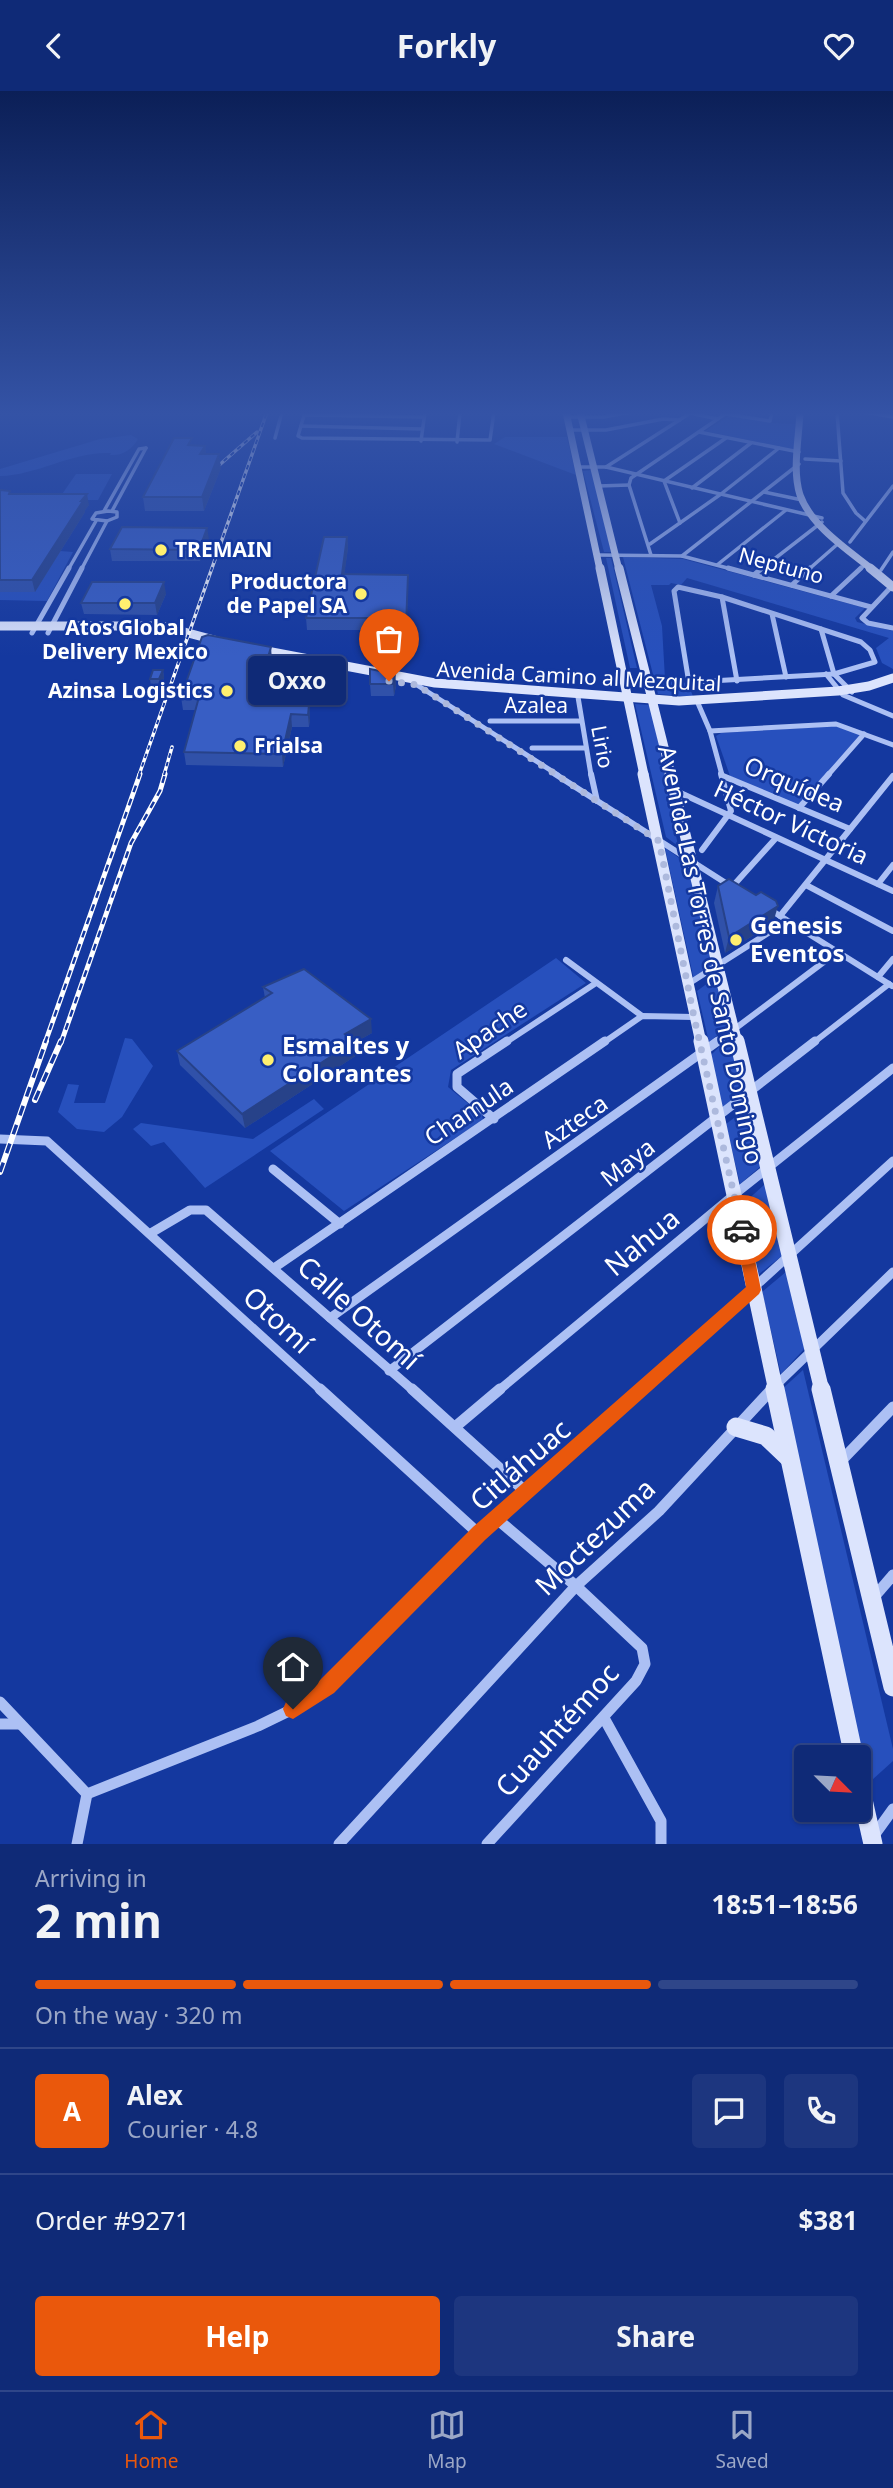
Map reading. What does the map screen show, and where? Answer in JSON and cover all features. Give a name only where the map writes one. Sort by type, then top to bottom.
[{"type":"street","points":[[104,511],[114,494]]},
{"type":"street","points":[[112,511],[121,494]]},
{"type":"street","name":"Avenida Las Torres de Santo Domingo","points":[[584,494],[851,1745]]},
{"type":"street","name":"Avenida Las Torres de Santo Domingo","points":[[600,494],[790,1256],[893,1688]]},
{"type":"street","points":[[632,494],[652,555]]},
{"type":"street","points":[[669,494],[680,523]]},
{"type":"street","points":[[716,494],[820,520],[850,542],[881,570],[893,585]]},
{"type":"street","points":[[682,556],[762,494]]},
{"type":"street","points":[[773,494],[802,500],[840,542],[893,585]]},
{"type":"street","points":[[802,494],[802,500]]},
{"type":"street","points":[[806,494],[820,520]]},
{"type":"street","points":[[844,494],[865,521]]},
{"type":"street","points":[[850,542],[887,494]]},
{"type":"street","points":[[650,544],[721,495]]},
{"type":"street","points":[[717,565],[786,510]]},
{"type":"street","points":[[104,511],[112,511],[119,515],[107,521],[92,519],[92,516],[104,511]]},
{"type":"street","points":[[754,575],[820,520]]},
{"type":"street","points":[[34,629],[96,521]]},
{"type":"street","points":[[50,629],[107,521]]},
{"type":"street","points":[[793,585],[840,542]]},
{"type":"street","points":[[83,545],[94,545]]},
{"type":"street","points":[[881,570],[893,552]]},
{"type":"street","name":"Neptuno","points":[[599,555],[682,556],[872,607]]},
{"type":"street","points":[[831,596],[866,564]]},
{"type":"street","points":[[893,585],[863,616],[863,621],[893,628]]},
{"type":"street","points":[[678,587],[688,588],[722,597],[860,642],[870,650],[875,659],[872,665],[834,674],[737,681],[692,681],[688,677],[674,591],[678,587]]},
{"type":"street","points":[[722,597],[737,681]]},
{"type":"street","points":[[772,614],[786,677]]},
{"type":"street","points":[[0,626],[34,629],[138,629],[183,633],[228,645]]},
{"type":"street","points":[[0,633],[34,629]]},
{"type":"street","points":[[821,629],[834,674],[847,694]]},
{"type":"street","name":"Avenida Camino al Mezquital","points":[[240,647],[416,683],[578,697],[628,698]]},
{"type":"street","points":[[622,671],[635,674],[643,668]]},
{"type":"street","points":[[826,674],[847,694],[893,716]]},
{"type":"street","name":"Avenida Camino al Mezquital","points":[[847,694],[893,678]]},
{"type":"street","points":[[416,683],[744,894]]},
{"type":"street","name":"Avenida Camino al Mezquital","points":[[416,683],[698,703],[847,694],[893,684]]},
{"type":"street","name":"Lirio","points":[[578,697],[585,748],[597,801]]},
{"type":"street","points":[[698,703],[710,731],[723,776],[730,815],[702,850]]},
{"type":"street","name":"Azalea","points":[[490,721],[581,721]]},
{"type":"street","points":[[710,731],[836,724],[893,745]]},
{"type":"street","points":[[799,808],[864,734]]},
{"type":"street","points":[[532,748],[585,748]]},
{"type":"street","name":"Orquídea","points":[[723,776],[850,829]]},
{"type":"street","points":[[780,916],[893,776]]},
{"type":"street","name":"Héctor Victoria","points":[[673,790],[893,891]]},
{"type":"street","points":[[732,887],[776,838]]},
{"type":"street","points":[[878,884],[893,865]]},
{"type":"street","points":[[806,885],[893,931]]},
{"type":"street","points":[[756,901],[891,986]]},
{"type":"street","points":[[688,984],[787,921]]},
{"type":"street","name":"Azteca","points":[[330,1318],[657,1087],[838,951]]},
{"type":"street","points":[[878,977],[893,959]]},
{"type":"street","points":[[566,960],[642,1016],[694,1017]]},
{"type":"street","name":"Apache","points":[[494,1119],[457,1087],[457,1074],[596,983]]},
{"type":"street","name":"Maya","points":[[389,1371],[891,986]]},
{"type":"street","name":"Chamula","points":[[274,1268],[642,1016]]},
{"type":"street","name":"Nahua","points":[[455,1427],[735,1193],[893,1068]]},
{"type":"street","name":"Otomí","points":[[0,1139],[47,1140],[479,1534]]},
{"type":"street","name":"Citláhuac","points":[[87,1794],[257,1726],[304,1702],[327,1686],[359,1657],[479,1534],[754,1290],[893,1161]]},
{"type":"street","points":[[273,1169],[340,1224]]},
{"type":"street","name":"Calle Otomí","points":[[151,1233],[190,1210],[202,1209],[274,1268],[526,1492]]},
{"type":"street","name":"Moctezuma","points":[[339,1844],[576,1586],[659,1511],[811,1349],[893,1272]]},
{"type":"street","points":[[839,1464],[893,1407]]},
{"type":"street","points":[[736,1427],[752,1428],[767,1435],[777,1443],[790,1461]]},
{"type":"street","points":[[497,1519],[576,1586]]},
{"type":"street","points":[[872,1599],[893,1575]]},
{"type":"street","name":"Cuauhtémoc","points":[[487,1844],[604,1718],[636,1681],[645,1664],[645,1656],[636,1641],[576,1586]]},
{"type":"street","points":[[0,1702],[87,1794],[77,1844]]},
{"type":"street","points":[[604,1718],[656,1810],[662,1839]]},
{"type":"street","points":[[0,1724],[20,1724]]},
{"type":"street","points":[[871,1842],[893,1809]]},
{"type":"street","points":[[867,1822],[871,1842]]},
{"type":"shaded area","points":[[62,494],[101,494],[98,500],[58,500]]},
{"type":"shaded area","points":[[589,494],[598,494],[611,552],[604,552]]},
{"type":"shaded area","points":[[60,551],[73,552],[47,601],[0,600],[0,592]]},
{"type":"shaded area","points":[[623,557],[683,559],[865,608],[855,618],[857,622],[893,631],[893,669],[882,663],[876,648],[889,638],[687,578],[681,585],[651,585],[662,626],[665,679],[681,680],[690,687],[693,697],[658,694]]},
{"type":"shaded area","points":[[606,558],[611,558],[637,668],[630,668]]},
{"type":"shaded area","points":[[635,704],[651,705],[678,846],[666,837]]},
{"type":"shaded area","points":[[834,726],[859,733],[859,736],[801,804],[794,804],[730,776],[716,736],[721,733]]},
{"type":"shaded area","points":[[665,848],[688,864],[715,967],[694,980]]},
{"type":"shaded area","points":[[556,958],[586,983],[451,1070],[448,1087],[482,1115],[483,1120],[344,1211],[270,1151]]},
{"type":"shaded area","points":[[716,977],[727,1027],[709,1042],[697,991]]},
{"type":"shaded area","points":[[729,1037],[744,1096],[723,1113],[711,1055]]},
{"type":"shaded area","points":[[125,1038],[132,1039],[153,1066],[122,1117],[104,1132],[77,1129],[58,1112],[68,1084],[79,1085],[74,1103],[105,1103]]},
{"type":"shaded area","points":[[314,1099],[324,1109],[205,1188],[164,1142],[151,1146],[133,1129],[141,1123],[253,1139]]},
{"type":"shaded area","points":[[746,1109],[761,1166],[740,1184],[726,1124]]},
{"type":"shaded area","points":[[765,1184],[783,1255],[759,1274],[744,1203]]},
{"type":"shaded area","points":[[787,1271],[805,1348],[781,1374],[762,1292]]},
{"type":"shaded area","points":[[803,1370],[893,1749],[893,1761],[872,1780],[872,1745],[854,1745],[780,1391]]},
{"type":"building","points":[[0,494],[87,494],[32,580],[0,580]]},
{"type":"building","points":[[145,494],[203,494],[202,497],[143,497]]},
{"type":"building","points":[[122,527],[207,528],[199,550],[110,549]]},
{"type":"building","name":"Productora de Papel SA","points":[[324,537],[347,537],[342,574],[408,575],[406,626],[378,627],[379,618],[306,618]]},
{"type":"building","points":[[92,582],[164,582],[155,603],[81,603]]},
{"type":"building","points":[[208,635],[271,647],[254,705],[309,705],[308,715],[291,714],[282,754],[184,752],[199,697],[181,697],[202,637]]},
{"type":"building","points":[[370,669],[395,674],[393,684],[370,684]]},
{"type":"building","points":[[153,670],[163,670],[159,679],[150,679]]},
{"type":"building","points":[[729,879],[756,895],[761,892],[776,901],[778,906],[729,937],[718,886]]},
{"type":"building","name":"Esmaltes y Colorantes","points":[[304,969],[371,1019],[345,1034],[355,1041],[242,1114],[177,1051],[272,993],[263,987]]},
{"type":"railway","points":[[139,775],[238,494]]},
{"type":"railway","points":[[164,775],[172,747]]},
{"type":"railway","points":[[45,1043],[140,774]]},
{"type":"railway","points":[[61,1043],[131,843],[160,791],[165,774]]},
{"type":"railway","points":[[0,1172],[46,1041]]},
{"type":"railway","points":[[35,1100],[61,1041]]},
{"type":"way so far","points":[[389,681],[417,685],[659,841],[694,1017],[719,1118],[742,1230]]},
{"type":"place","name":"TREMAIN","points":[[161,550]]},
{"type":"place","name":"Productora de Papel SA","points":[[361,594]]},
{"type":"place","name":"Atos Global Delivery Mexico","points":[[125,604]]},
{"type":"place","name":"Oxxo","points":[[389,681]]},
{"type":"place","name":"Azinsa Logistics","points":[[227,691]]},
{"type":"place","name":"Frialsa","points":[[240,746]]},
{"type":"place","name":"Genesis Eventos","points":[[736,940]]},
{"type":"place","name":"Esmaltes y Colorantes","points":[[268,1060]]},
{"type":"route","points":[[293,1709],[327,1686],[359,1657],[479,1534],[754,1290],[742,1230]]}]
